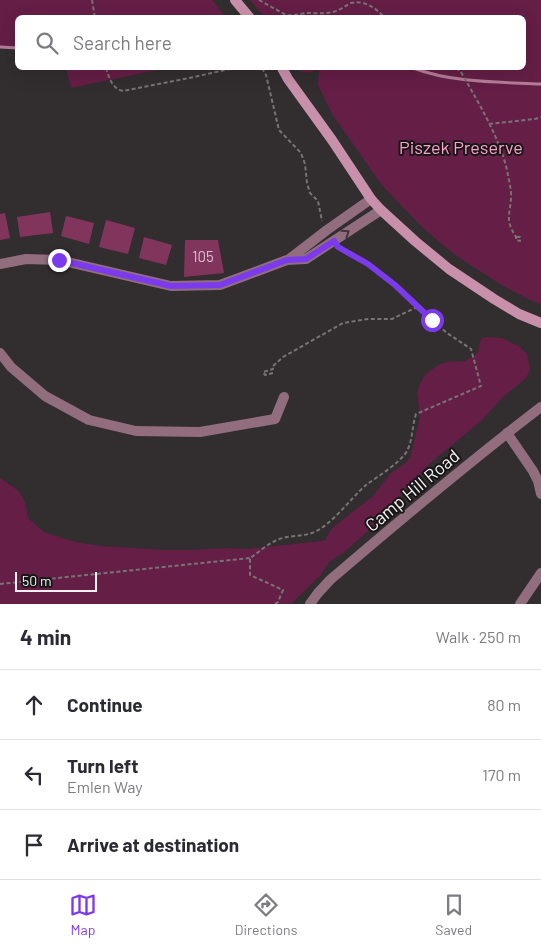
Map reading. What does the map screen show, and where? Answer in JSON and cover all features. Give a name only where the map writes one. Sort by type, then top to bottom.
[{"type":"main road","points":[[235,0],[248,15]]},
{"type":"main road","points":[[283,70],[371,199],[381,210],[449,269],[494,299],[539,324]]},
{"type":"street","points":[[0,264],[26,258],[59,260],[171,286],[220,285],[287,260],[371,199]]},
{"type":"street","points":[[287,260],[306,259],[381,210]]},
{"type":"street","points":[[0,353],[11,367],[45,396],[89,420],[136,431],[200,432],[275,419],[284,397]]},
{"type":"street","name":"Camp Hill Road","points":[[310,604],[330,580],[414,509],[541,407]]},
{"type":"street","points":[[508,433],[534,471],[541,494]]},
{"type":"street","points":[[520,604],[541,573]]},
{"type":"path","points":[[92,0],[95,15]]},
{"type":"path","points":[[259,0],[286,15]]},
{"type":"path","points":[[296,15],[331,13],[352,3],[362,2],[369,4],[382,15]]},
{"type":"path","points":[[107,70],[114,86],[118,90],[123,91],[225,70]]},
{"type":"path","points":[[263,70],[268,82],[279,130],[301,153],[310,193],[318,201],[320,217],[327,230]]},
{"type":"path","points":[[458,70],[497,140],[506,168],[511,193],[508,218],[516,236]]},
{"type":"path","points":[[488,124],[541,117]]},
{"type":"path","points":[[0,584],[250,558],[276,540],[312,533],[326,524],[365,486],[400,459],[406,451],[416,414],[481,386],[470,348],[447,333],[395,285],[368,264],[338,247],[334,241]]},
{"type":"path","points":[[273,373],[265,376],[263,372],[273,369],[272,367],[283,357],[343,323],[368,319],[392,319],[417,307]]},
{"type":"path","points":[[250,558],[250,575],[283,590],[278,602],[275,604]]},
{"type":"green space","points":[[0,0],[212,0],[224,15],[15,15],[15,48],[0,48]]},
{"type":"green space","name":"Piszek Preserve","points":[[250,0],[541,0],[541,304],[503,286],[458,257],[419,224],[381,184],[332,114],[318,85],[319,70],[526,70],[526,15],[262,15]]},
{"type":"green space","points":[[66,70],[156,70],[71,88]]},
{"type":"green space","name":"Piszek Preserve","points":[[299,70],[319,70],[310,72]]},
{"type":"green space","points":[[484,337],[502,338],[520,347],[527,354],[530,369],[524,380],[502,398],[481,421],[429,464],[368,531],[344,552],[329,562],[320,576],[291,604],[0,604],[0,478],[19,491],[25,503],[28,518],[44,532],[80,543],[164,550],[191,550],[246,549],[322,541],[325,540],[332,528],[372,497],[391,473],[410,458],[420,417],[417,392],[424,376],[438,365],[447,362],[465,361],[474,356],[478,352],[481,339]]},
{"type":"building","points":[[50,212],[53,233],[20,237],[17,217]]},
{"type":"building","points":[[5,213],[10,238],[0,240],[0,214]]},
{"type":"building","points":[[66,216],[94,223],[89,244],[61,236]]},
{"type":"building","points":[[106,220],[135,228],[128,254],[99,247]]},
{"type":"building","points":[[144,237],[172,245],[166,265],[139,258]]},
{"type":"building","points":[[185,240],[218,240],[224,273],[184,277]]},
{"type":"waterway","points":[[0,47],[15,48]]},
{"type":"waterway","points":[[419,70],[460,79],[541,84]]},
{"type":"route","points":[[59,260],[171,286],[220,285],[287,260],[306,259],[334,241],[338,247],[368,264],[395,285],[432,320]]}]
